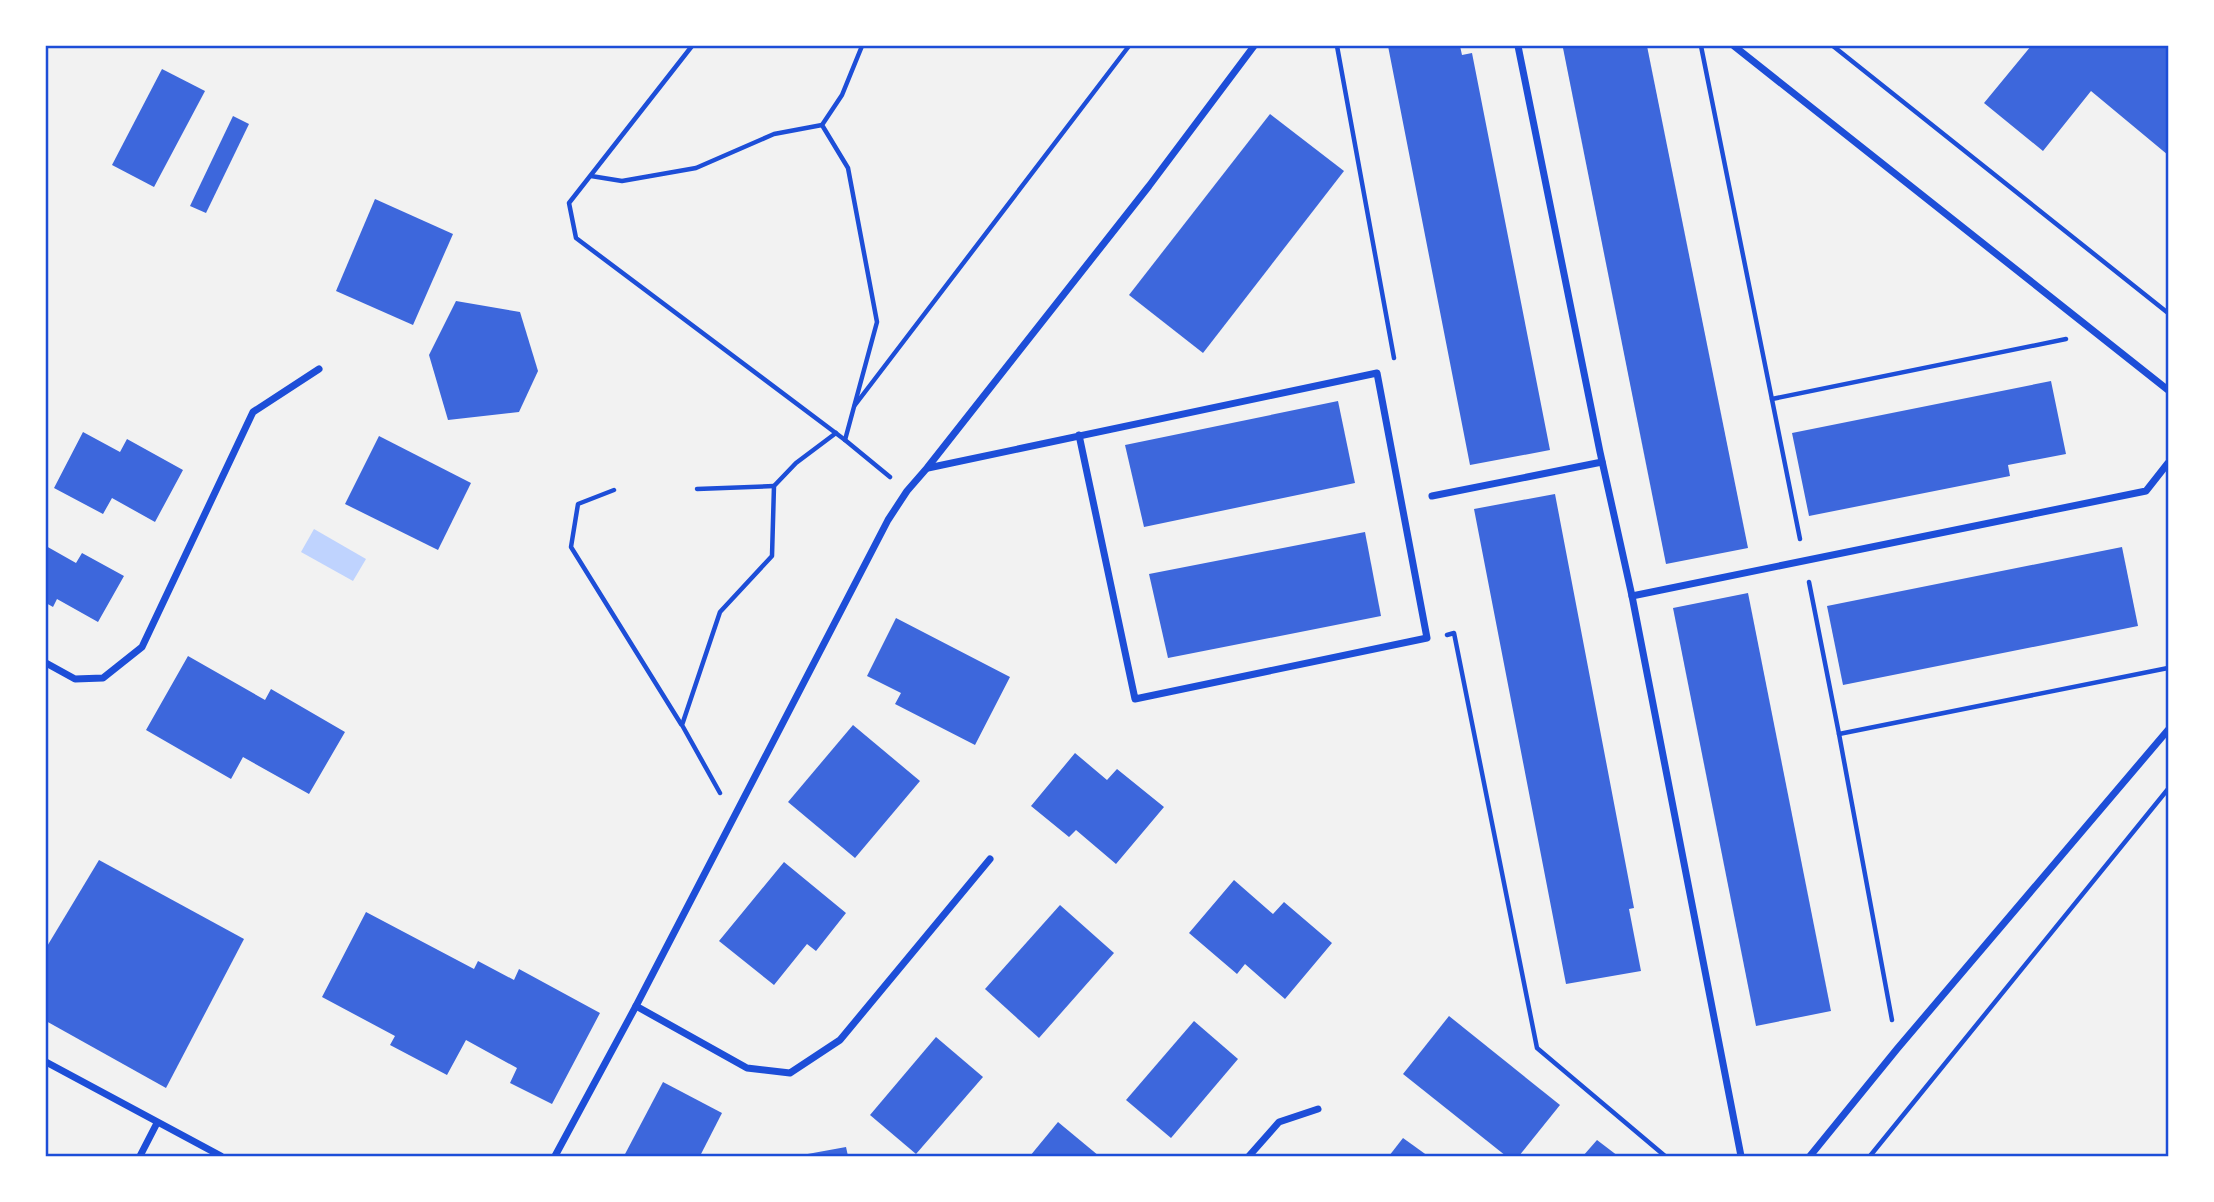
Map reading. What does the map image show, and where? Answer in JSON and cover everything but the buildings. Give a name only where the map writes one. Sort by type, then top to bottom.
[{"type":"street","points":[[555,1157],[888,520],[907,491],[1149,186],[1254,46]]},
{"type":"street","points":[[1518,46],[1602,462],[1632,596],[1741,1157]]},
{"type":"street","points":[[1734,46],[2168,390]]},
{"type":"street","points":[[46,663],[75,679],[103,678],[142,647],[253,412],[319,369]]},
{"type":"street","points":[[927,468],[1079,435],[1377,373],[1427,638],[1135,699],[1079,435]]},
{"type":"street","points":[[1432,496],[1602,462]]},
{"type":"street","points":[[1632,596],[2146,491],[2168,463]]},
{"type":"street","points":[[1810,1157],[1897,1049],[2168,730]]},
{"type":"street","points":[[636,1006],[747,1068],[790,1073],[840,1040],[990,859]]},
{"type":"street","points":[[46,1062],[221,1157]]},
{"type":"street","points":[[1248,1157],[1279,1122],[1318,1109]]},
{"type":"street","points":[[140,1157],[157,1123]]},
{"type":"path","points":[[692,46],[569,203],[576,238],[836,433],[907,491]]},
{"type":"path","points":[[591,176],[622,181],[696,168],[774,134],[822,125],[842,95],[862,46]]},
{"type":"path","points":[[855,405],[1129,46]]},
{"type":"path","points":[[1337,46],[1396,369]]},
{"type":"path","points":[[1701,46],[1805,560],[1897,1049]]},
{"type":"path","points":[[1833,46],[2168,313]]},
{"type":"path","points":[[822,125],[848,168],[877,322],[845,440]]},
{"type":"path","points":[[1772,399],[2096,333]]},
{"type":"path","points":[[697,489],[774,485],[796,463],[836,433]]},
{"type":"path","points":[[682,725],[720,612],[772,556],[774,485]]},
{"type":"path","points":[[614,490],[578,503],[571,547],[682,725],[734,817]]},
{"type":"path","points":[[1454,633],[1537,1048],[1665,1157]]},
{"type":"path","points":[[1839,734],[2168,668]]},
{"type":"path","points":[[1870,1157],[2168,789]]},
{"type":"water","points":[[314,529],[366,559],[353,581],[301,552]]}]
